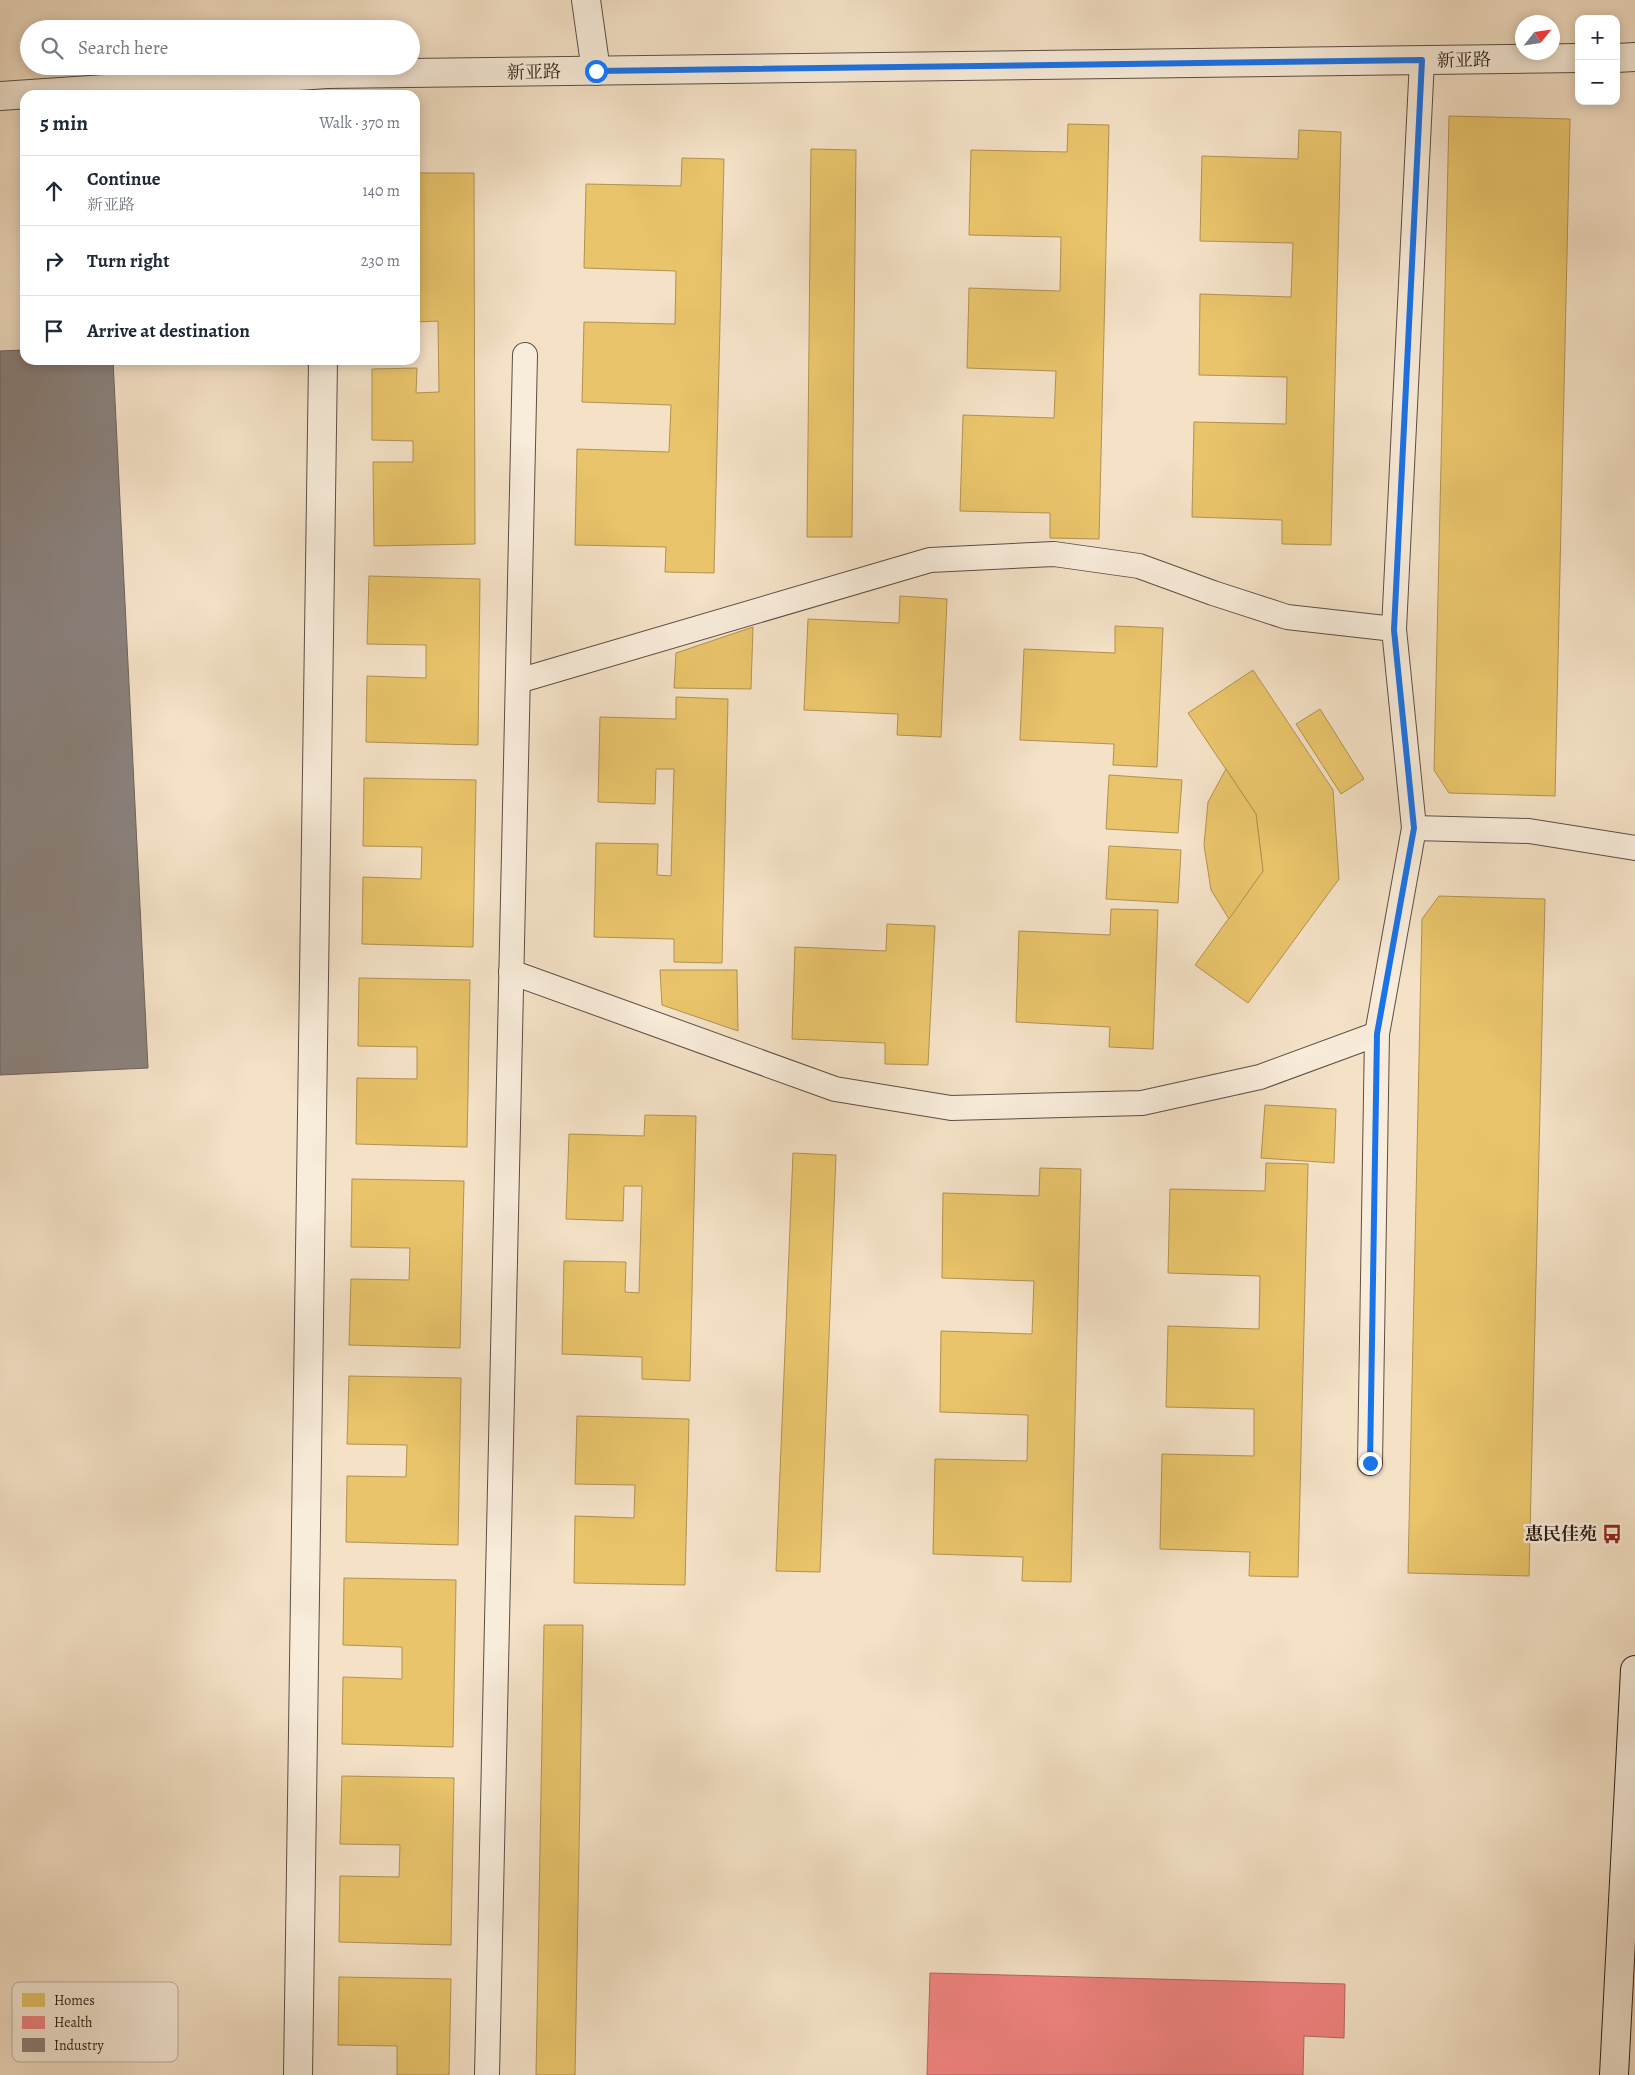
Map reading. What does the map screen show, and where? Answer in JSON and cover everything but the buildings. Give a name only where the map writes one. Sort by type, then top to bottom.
[{"type":"street","points":[[586,0],[596,71]]},
{"type":"street","points":[[1620,58],[1635,57]]},
{"type":"street","name":"新亚路","points":[[178,90],[327,85],[596,71],[1575,58]]},
{"type":"street","name":"新亚路","points":[[0,96],[20,95]]},
{"type":"street","points":[[298,2075],[323,365]]},
{"type":"street","points":[[1614,2075],[1635,1670]]},
{"type":"lane","points":[[1370,1463],[1377,1034],[1414,828],[1394,630],[1422,60]]},
{"type":"lane","points":[[487,2075],[525,355]]},
{"type":"lane","points":[[518,681],[930,560],[1054,554],[1139,566],[1286,617],[1394,630]]},
{"type":"lane","points":[[1414,828],[1528,831],[1635,848]]},
{"type":"lane","points":[[511,972],[835,1089],[951,1108],[1142,1104],[1260,1077],[1377,1034]]},
{"type":"place","name":"惠民佳苑","points":[[1612,1534]]},
{"type":"route","points":[[596,71],[1422,60],[1394,630],[1414,828],[1377,1034],[1370,1463]]}]
